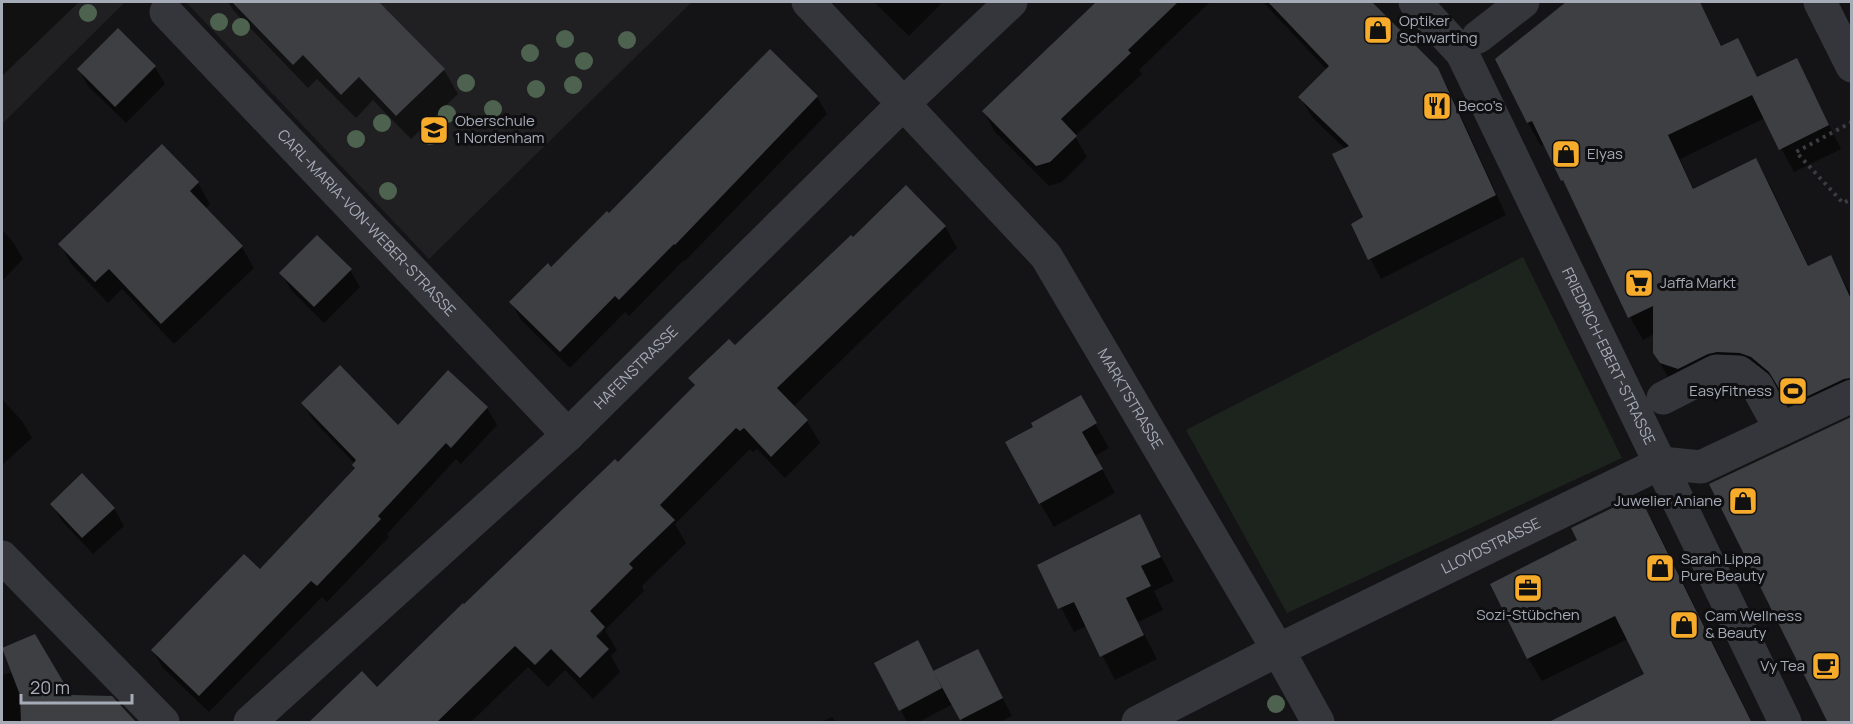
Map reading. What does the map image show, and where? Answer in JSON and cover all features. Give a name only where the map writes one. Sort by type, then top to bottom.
[{"type":"street","name":"MARKTSTRASSE","points":[[808,2],[1046,256],[1278,650],[1318,723]]},
{"type":"street","name":"HAFENSTRASSE","points":[[250,723],[568,435],[904,103],[1011,2]]},
{"type":"street","name":"FRIEDRICH-EBERT-STRASSE","points":[[1415,2],[1462,53],[1785,723]]},
{"type":"street","points":[[1478,37],[1523,2]]},
{"type":"street","points":[[1820,2],[1851,66]]},
{"type":"street","name":"CARL-MARIA-VON-WEBER-STRASSE","points":[[165,12],[568,435]]},
{"type":"street","points":[[1663,398],[1716,371],[1739,372],[1757,386],[1780,428]]},
{"type":"street","points":[[1661,463],[1701,467],[1851,396]]},
{"type":"street","name":"LLOYDSTRASSE","points":[[1138,723],[1278,650],[1661,463]]},
{"type":"street","points":[[2,556],[163,723]]},
{"type":"path","points":[[1851,122],[1796,152],[1843,203],[1851,199]]},
{"type":"shaded area","points":[[2,2],[125,2],[2,124]]},
{"type":"shaded area","name":"Oberschule 1 Nordenham","points":[[186,2],[692,2],[429,259]]},
{"type":"shaded area","points":[[1523,257],[1622,458],[1287,613],[1186,430]]},
{"type":"building","points":[[232,2],[379,2],[445,69],[396,116],[359,77],[341,95],[303,55],[293,65]]},
{"type":"building","points":[[1096,2],[1178,2],[1128,50],[1131,53],[1061,119],[1077,136],[1050,162],[1036,166],[982,111]]},
{"type":"building","points":[[1268,2],[1372,2],[1438,68],[1496,195],[1368,260],[1351,224],[1363,217],[1332,154],[1349,146],[1298,97],[1329,66]]},
{"type":"building","points":[[1566,2],[1700,2],[1721,46],[1738,38],[1757,77],[1797,58],[1829,125],[1779,150],[1752,95],[1668,135],[1693,189],[1756,158],[1808,266],[1831,255],[1851,299],[1851,378],[1844,379],[1789,405],[1769,372],[1751,357],[1740,353],[1708,354],[1678,369],[1660,363],[1653,353],[1653,306],[1628,318],[1563,180],[1561,181],[1532,121],[1527,123],[1495,59]]},
{"type":"building","points":[[118,28],[156,66],[115,107],[77,69]]},
{"type":"building","points":[[770,49],[818,96],[675,245],[619,300],[615,296],[560,352],[509,302],[548,263],[551,267],[607,211],[609,213]]},
{"type":"building","points":[[162,144],[199,182],[190,191],[243,246],[161,324],[109,269],[95,282],[58,244]]},
{"type":"building","points":[[906,185],[946,226],[777,388],[808,420],[771,457],[744,428],[740,431],[736,428],[660,505],[675,520],[629,564],[633,568],[590,611],[605,627],[596,636],[609,649],[580,678],[551,649],[535,665],[515,646],[436,723],[308,723],[362,671],[377,687],[615,459],[618,462],[695,385],[688,378],[729,339],[735,345]]},
{"type":"building","points":[[317,235],[352,269],[314,307],[279,273]]},
{"type":"building","points":[[340,365],[398,425],[448,370],[488,407],[451,448],[446,443],[378,516],[381,519],[317,586],[311,581],[199,696],[151,650],[244,554],[260,569],[355,468],[352,465],[356,460],[301,403]]},
{"type":"building","points":[[1081,395],[1097,423],[1082,432],[1103,469],[1039,504],[1005,442],[1033,427],[1031,423]]},
{"type":"building","points":[[1851,417],[1851,723],[1828,723],[1709,484]]},
{"type":"building","points":[[82,473],[115,508],[82,538],[50,504]]},
{"type":"building","points":[[1639,495],[1752,723],[1547,723],[1644,674],[1615,616],[1527,659],[1490,584],[1577,540],[1571,528]]},
{"type":"building","points":[[1140,514],[1161,557],[1141,566],[1151,586],[1126,598],[1144,635],[1100,657],[1074,602],[1058,609],[1037,565]]},
{"type":"building","points":[[35,634],[71,695],[112,696],[137,723],[21,723],[20,695],[2,648]]},
{"type":"building","points":[[918,640],[942,688],[899,711],[874,663]]},
{"type":"building","points":[[978,649],[1003,698],[960,720],[933,671]]},
{"type":"place","name":"Optiker Schwarting","points":[[1378,30]]},
{"type":"place","name":"Beco’s","points":[[1437,106]]},
{"type":"place","name":"Oberschule 1 Nordenham","points":[[434,130]]},
{"type":"place","name":"Elyas","points":[[1566,154]]},
{"type":"place","name":"Jaffa Markt","points":[[1639,283]]},
{"type":"place","name":"EasyFitness","points":[[1793,391]]},
{"type":"place","name":"Juwelier Aniane","points":[[1743,501]]},
{"type":"place","name":"Sarah Lippa Pure Beauty","points":[[1660,568]]},
{"type":"place","name":"Sozi-Stübchen","points":[[1528,588]]},
{"type":"place","name":"Cam Wellness & Beauty","points":[[1684,625]]},
{"type":"place","name":"Vy Tea","points":[[1826,666]]}]
